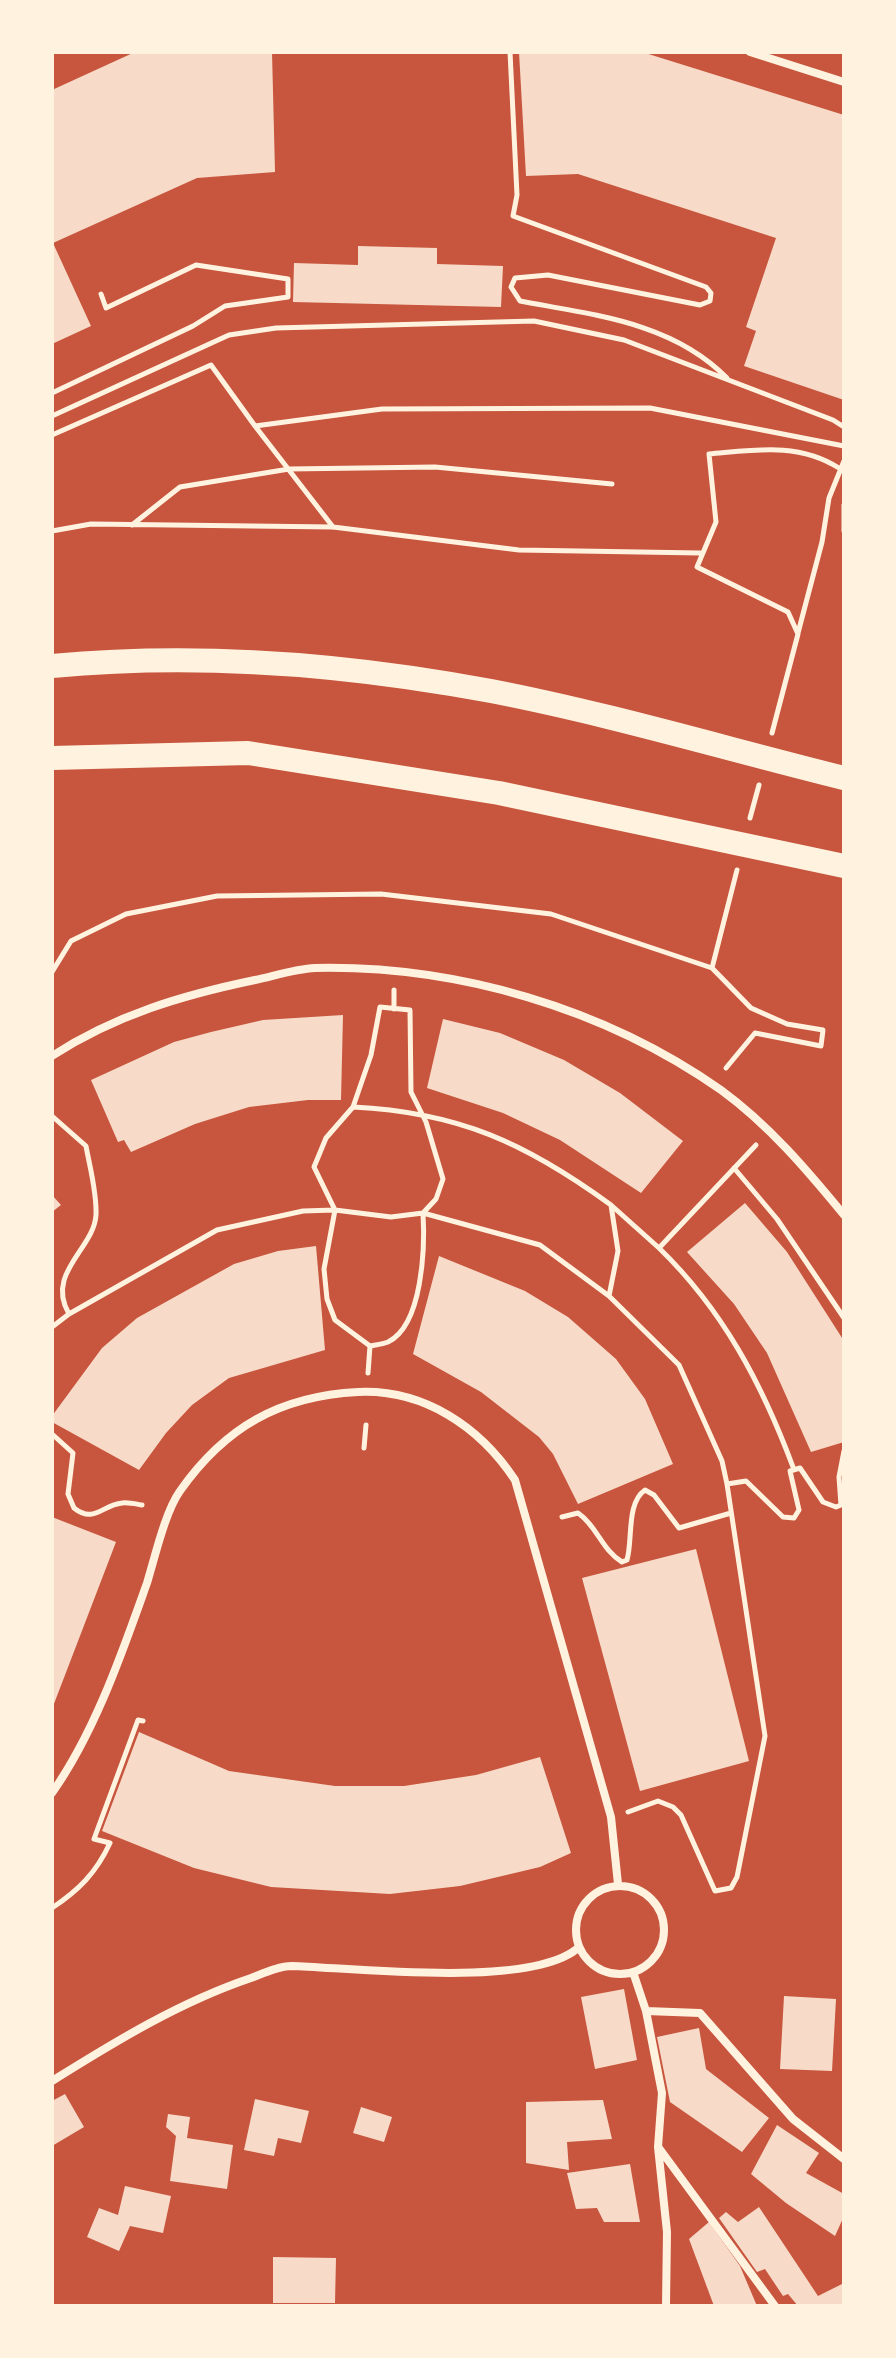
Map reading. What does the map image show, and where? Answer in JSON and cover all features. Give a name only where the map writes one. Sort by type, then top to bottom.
[{"type":"highway","points":[[52,666],[100,662],[247,660],[375,673],[536,701],[844,778]]},
{"type":"highway","points":[[52,758],[248,753],[499,793],[844,866]]},
{"type":"street","points":[[750,52],[844,82]]},
{"type":"street","points":[[52,1056],[73,1042],[176,997],[311,968],[395,972],[532,997],[641,1040],[722,1091],[791,1150],[844,1215]]},
{"type":"street","points":[[52,1793],[82,1742],[138,1608],[178,1494],[220,1445],[267,1412],[320,1394],[369,1392],[440,1409],[474,1432],[499,1456],[515,1480],[611,1817],[618,1884]]},
{"type":"street","points":[[618,1884],[645,1893],[662,1917],[661,1947],[653,1960],[633,1972],[611,1974],[583,1958],[576,1920],[591,1896],[618,1884]]},
{"type":"street","points":[[52,2081],[209,1992],[286,1966],[450,1972],[524,1969],[558,1961],[579,1947]]},
{"type":"street","points":[[633,1972],[646,2011],[662,2093],[658,2147],[667,2232],[666,2306]]},
{"type":"street","points":[[646,2011],[700,2013],[793,2119],[844,2159]]},
{"type":"street","points":[[658,2147],[775,2306]]},
{"type":"path","points":[[510,52],[517,195],[513,216],[706,287],[711,293],[710,301],[700,305],[548,275],[526,274],[515,278],[511,287],[514,295],[520,301],[635,323],[704,354],[727,378]]},
{"type":"path","points":[[52,393],[193,326],[225,306],[288,297],[288,279],[196,265],[106,308],[101,294]]},
{"type":"path","points":[[52,416],[229,335],[276,328],[534,321],[624,340],[727,378],[844,427]]},
{"type":"path","points":[[52,435],[211,365],[333,527]]},
{"type":"path","points":[[255,426],[382,409],[650,408],[844,446]]},
{"type":"path","points":[[798,634],[788,612],[697,567],[700,553],[716,522],[709,454],[778,447],[821,457],[839,468]]},
{"type":"path","points":[[790,660],[839,468],[844,461]]},
{"type":"path","points":[[131,526],[180,487],[289,469],[435,467],[612,484]]},
{"type":"path","points":[[844,505],[844,531]]},
{"type":"path","points":[[52,531],[91,524],[333,527],[519,550],[700,553]]},
{"type":"path","points":[[52,972],[71,941],[126,914],[217,896],[381,894],[551,914],[712,968],[751,1008],[787,1024],[823,1030],[821,1046],[755,1033],[734,1057]]},
{"type":"path","points":[[380,1007],[410,1010],[411,1092],[443,1179],[436,1199],[423,1213],[425,1252],[411,1318],[390,1341],[370,1346],[335,1320],[327,1299],[324,1269],[335,1210],[314,1167],[326,1138],[353,1107],[371,1055],[380,1007]]},
{"type":"path","points":[[353,1107],[420,1114],[495,1134],[564,1170],[611,1205],[684,1272],[735,1340],[768,1401],[793,1467],[806,1475],[823,1502],[836,1507],[841,1505],[839,1477],[844,1451]]},
{"type":"path","points":[[52,1116],[86,1146],[96,1218],[64,1276],[63,1304],[69,1314]]},
{"type":"path","points":[[659,1248],[769,1131]]},
{"type":"path","points":[[734,1168],[777,1219],[844,1318]]},
{"type":"path","points":[[609,1296],[618,1251],[611,1205]]},
{"type":"path","points":[[52,1327],[69,1314],[217,1230],[303,1211],[335,1210],[391,1217],[423,1213],[540,1245],[609,1296],[679,1365],[722,1461],[765,1736],[737,1877],[731,1888],[724,1892],[715,1891],[681,1815],[673,1807],[658,1801],[628,1813]]},
{"type":"path","points":[[368,1374],[370,1346]]},
{"type":"path","points":[[364,1448],[366,1425]]},
{"type":"path","points":[[52,1434],[73,1453],[68,1494],[74,1508],[89,1515],[100,1514],[122,1503],[142,1505]]},
{"type":"path","points":[[727,1484],[746,1481],[783,1517],[794,1518],[799,1510],[790,1471],[793,1467]]},
{"type":"path","points":[[562,1517],[578,1513],[585,1517],[596,1527],[604,1545],[622,1562],[627,1560],[630,1548],[636,1500],[645,1490],[654,1495],[679,1528],[731,1513]]},
{"type":"path","points":[[52,1908],[80,1889],[102,1860],[110,1843],[94,1839],[138,1720],[143,1721]]},
{"type":"building","points":[[135,52],[272,52],[275,172],[197,178],[53,243],[91,326],[52,344],[52,90]]},
{"type":"building","points":[[519,52],[642,52],[844,115],[844,400],[744,366],[756,331],[746,327],[776,238],[578,174],[526,176]]},
{"type":"building","points":[[358,246],[437,248],[437,264],[503,266],[501,307],[293,302],[294,263],[358,265]]},
{"type":"building","points":[[343,1015],[341,1100],[308,1100],[249,1107],[195,1124],[131,1152],[124,1140],[118,1142],[91,1080],[174,1042],[211,1032],[263,1020]]},
{"type":"building","points":[[443,1019],[500,1033],[564,1060],[620,1093],[683,1141],[641,1193],[560,1140],[503,1113],[427,1088]]},
{"type":"building","points":[[52,1195],[61,1205],[52,1212]]},
{"type":"building","points":[[745,1203],[787,1252],[844,1341],[844,1442],[811,1452],[767,1353],[734,1304],[687,1252]]},
{"type":"building","points":[[316,1246],[325,1350],[229,1378],[192,1405],[166,1433],[139,1470],[52,1422],[52,1416],[102,1348],[137,1318],[234,1264],[278,1251]]},
{"type":"building","points":[[439,1256],[525,1291],[568,1317],[616,1359],[645,1399],[673,1464],[578,1504],[553,1454],[539,1437],[481,1392],[413,1354]]},
{"type":"building","points":[[52,1517],[116,1542],[52,1709]]},
{"type":"building","points":[[696,1549],[749,1761],[640,1791],[582,1578]]},
{"type":"building","points":[[139,1732],[229,1771],[335,1786],[404,1786],[476,1775],[540,1757],[571,1853],[540,1867],[460,1886],[390,1894],[271,1887],[194,1868],[102,1831]]},
{"type":"building","points":[[624,1989],[637,2060],[595,2069],[581,1997]]},
{"type":"building","points":[[784,1996],[836,1999],[832,2071],[780,2069]]},
{"type":"building","points":[[699,2028],[706,2069],[769,2118],[742,2152],[670,2102],[657,2037]]},
{"type":"building","points":[[65,2094],[84,2127],[52,2146],[52,2101]]},
{"type":"building","points":[[255,2099],[309,2111],[301,2143],[278,2138],[274,2156],[244,2150]]},
{"type":"building","points":[[603,2100],[612,2139],[567,2142],[569,2170],[526,2163],[526,2102]]},
{"type":"building","points":[[361,2107],[392,2117],[384,2142],[353,2133]]},
{"type":"building","points":[[168,2114],[190,2117],[187,2138],[233,2145],[227,2189],[170,2181],[176,2136],[166,2127]]},
{"type":"building","points":[[777,2125],[819,2153],[806,2173],[844,2194],[844,2216],[835,2236],[786,2203],[751,2174]]},
{"type":"building","points":[[630,2164],[640,2222],[604,2222],[597,2208],[576,2209],[567,2173]]},
{"type":"building","points":[[125,2186],[171,2196],[163,2233],[130,2226],[119,2251],[87,2237],[99,2208],[118,2215]]},
{"type":"building","points":[[759,2207],[818,2296],[844,2283],[844,2306],[798,2306],[788,2294],[783,2296],[765,2269],[757,2272],[719,2218],[726,2212],[738,2222]]},
{"type":"building","points":[[709,2222],[740,2266],[757,2306],[714,2306],[689,2239]]},
{"type":"building","points":[[273,2257],[336,2258],[335,2303],[273,2303]]}]
